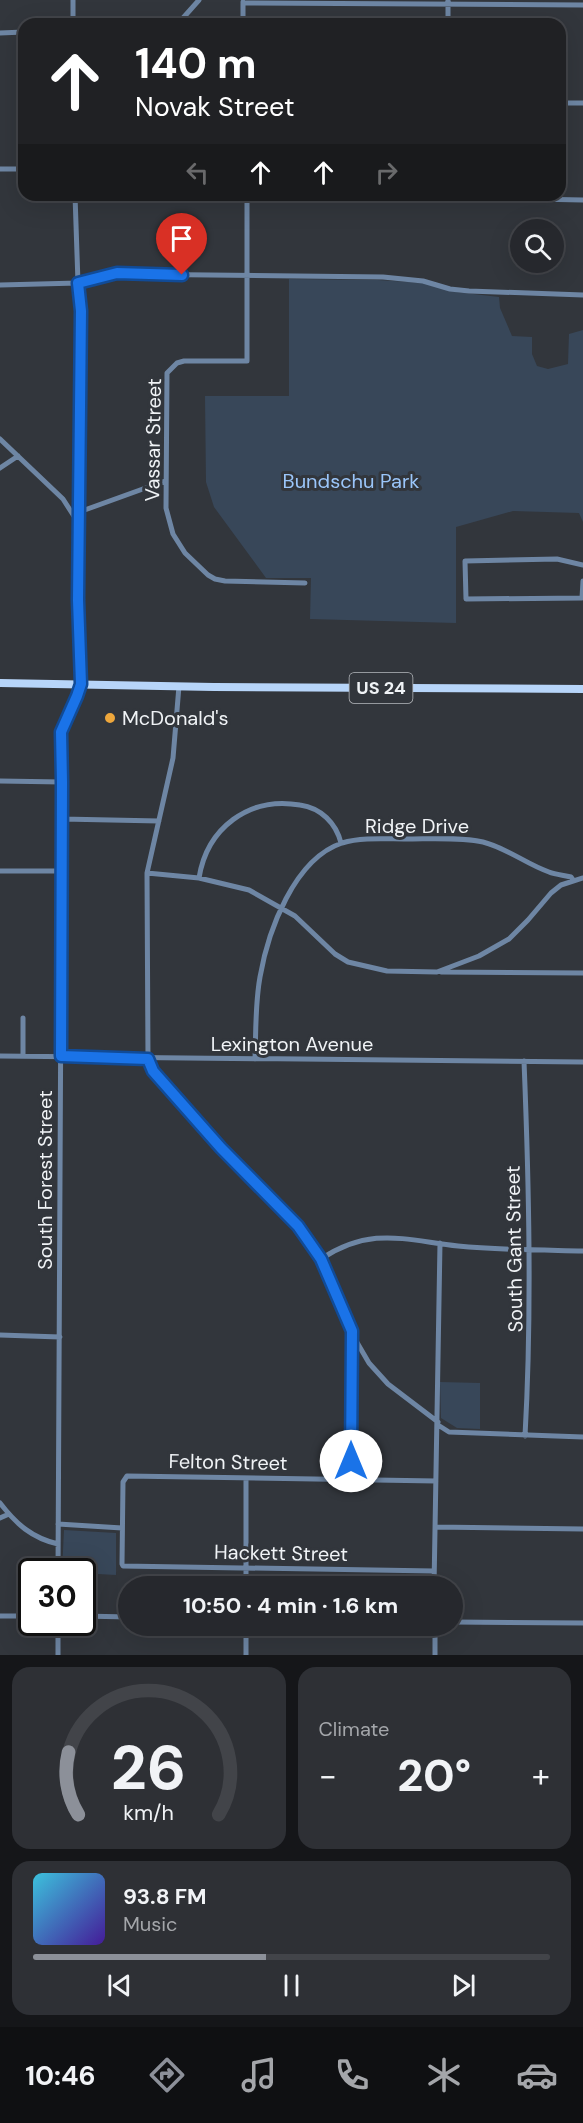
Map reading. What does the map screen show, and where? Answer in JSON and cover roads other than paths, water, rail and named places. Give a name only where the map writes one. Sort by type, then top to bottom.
[{"type":"main road","name":"US 24","points":[[0,683],[583,689]]},
{"type":"street","points":[[73,0],[73,18]]},
{"type":"street","points":[[183,18],[199,0]]},
{"type":"street","points":[[243,18],[243,1],[583,5]]},
{"type":"street","points":[[448,2],[448,18]]},
{"type":"street","points":[[0,33],[18,32]]},
{"type":"street","points":[[566,103],[583,103]]},
{"type":"street","points":[[0,169],[18,169]]},
{"type":"street","points":[[566,200],[583,200]]},
{"type":"street","points":[[75,201],[81,311],[78,600],[81,684]]},
{"type":"street","points":[[247,201],[247,276]]},
{"type":"street","points":[[0,285],[78,283],[117,273],[383,277],[423,281],[450,289],[469,291],[583,295]]},
{"type":"street","name":"Vassar Street","points":[[247,276],[248,361],[184,361],[174,365],[167,373],[166,508],[173,534],[185,554],[208,575],[225,581],[305,583]]},
{"type":"street","points":[[0,439],[63,499],[79,524]]},
{"type":"street","points":[[0,468],[18,456]]},
{"type":"street","points":[[79,512],[165,481]]},
{"type":"street","points":[[583,565],[557,559],[465,561],[466,599],[582,598],[583,581]]},
{"type":"street","name":"South Forest Street","points":[[58,1558],[62,871],[60,741],[62,730],[81,684]]},
{"type":"street","points":[[179,686],[173,758],[147,873],[147,1048],[148,1059],[153,1071],[221,1148],[298,1226],[321,1259],[352,1331],[369,1363],[388,1384],[449,1432],[583,1437]]},
{"type":"street","points":[[0,781],[62,782]]},
{"type":"street","points":[[199,878],[206,852],[219,834],[240,815],[261,805],[290,803],[317,810],[333,825],[341,843]]},
{"type":"street","points":[[62,819],[159,821]]},
{"type":"street","name":"Ridge Drive","points":[[255,1059],[260,977],[266,951],[282,908],[291,888],[303,871],[317,858],[341,843],[361,840],[437,838],[481,842],[499,847],[550,873],[571,877],[573,880]]},
{"type":"street","points":[[0,871],[62,871]]},
{"type":"street","points":[[147,873],[199,878],[249,890],[282,908],[307,926],[335,954],[348,962],[387,971],[583,974]]},
{"type":"street","points":[[437,972],[479,956],[508,939],[551,893],[573,880],[583,878]]},
{"type":"street","points":[[23,1018],[23,1056]]},
{"type":"street","name":"Lexington Avenue","points":[[0,1056],[583,1062]]},
{"type":"street","name":"South Gant Street","points":[[525,1061],[530,1250],[530,1357],[525,1436]]},
{"type":"street","points":[[321,1259],[338,1248],[357,1241],[377,1238],[404,1238],[458,1246],[583,1251]]},
{"type":"street","points":[[434,1576],[440,1243]]},
{"type":"street","points":[[350,1478],[352,1331]]},
{"type":"street","points":[[0,1335],[60,1336]]},
{"type":"street","name":"Felton Street","points":[[122,1528],[123,1482],[127,1476],[436,1481]]},
{"type":"street","points":[[246,1478],[247,1576]]},
{"type":"street","points":[[0,1503],[34,1536],[58,1544]]},
{"type":"street","points":[[0,1518],[9,1514]]},
{"type":"street","points":[[58,1524],[122,1528]]},
{"type":"street","points":[[435,1527],[583,1529]]},
{"type":"street","name":"Hackett Street","points":[[122,1528],[122,1564],[127,1566],[434,1570]]},
{"type":"street","points":[[0,1616],[18,1616]]},
{"type":"street","points":[[96,1616],[118,1617]]},
{"type":"street","points":[[463,1622],[583,1623]]},
{"type":"street","points":[[58,1636],[58,1655]]},
{"type":"street","points":[[246,1636],[246,1655]]},
{"type":"street","points":[[435,1636],[435,1655]]},
{"type":"place","name":"McDonald's","points":[[110,718]]},
{"type":"park label","name":"Bundschu Park","points":[[351,481]]}]
